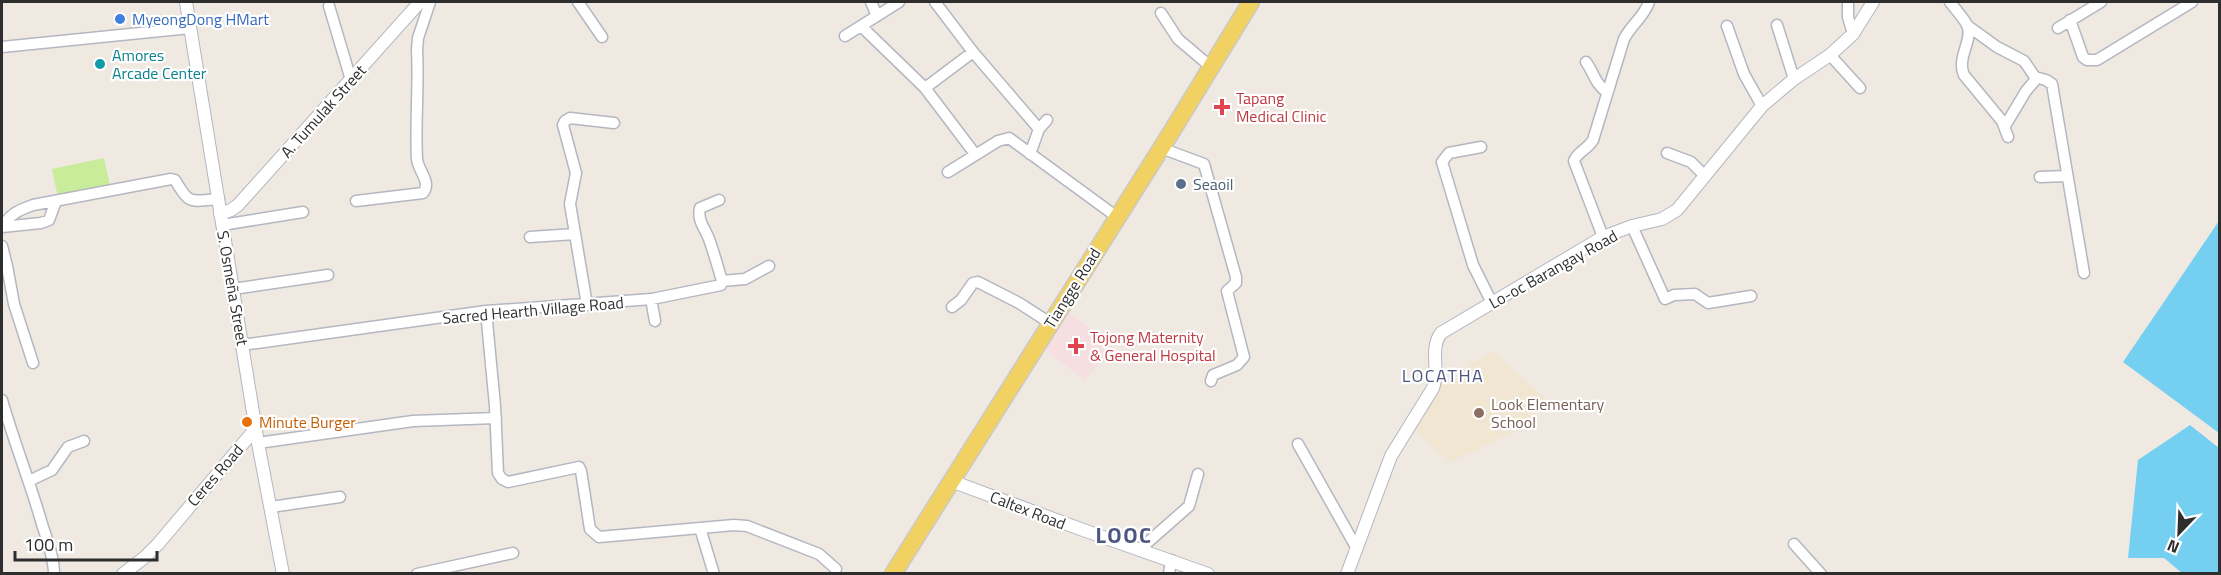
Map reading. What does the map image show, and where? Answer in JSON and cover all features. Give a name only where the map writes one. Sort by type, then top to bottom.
[{"type":"main road","name":"Tiangge Road","points":[[893,573],[1251,2]]},
{"type":"street","name":"S. Osmeña Street","points":[[186,2],[258,443],[283,573]]},
{"type":"street","name":"A. Tumulak Street","points":[[221,220],[238,205],[420,2]]},
{"type":"street","points":[[356,201],[423,193],[426,190],[427,183],[418,163],[417,50],[418,38],[430,2]]},
{"type":"street","points":[[578,2],[602,37]]},
{"type":"street","points":[[871,2],[876,16]]},
{"type":"street","points":[[845,36],[899,2]]},
{"type":"street","points":[[935,2],[973,52],[1039,129]]},
{"type":"street","points":[[1603,237],[1574,161],[1593,140],[1624,39],[1629,29],[1647,9],[1649,2]]},
{"type":"street","points":[[1848,2],[1848,17],[1853,34]]},
{"type":"street","name":"Lo-oc Barangay Road","points":[[1347,573],[1391,456],[1437,378],[1435,343],[1440,333],[1603,237],[1669,216],[1677,210],[1762,106],[1794,79],[1830,55],[1853,34],[1873,2]]},
{"type":"street","points":[[1950,2],[1968,26],[1997,47],[2024,61],[2037,78],[2049,82],[2054,89],[2066,176],[2085,273]]},
{"type":"street","points":[[2058,28],[2101,2]]},
{"type":"street","points":[[2070,20],[2083,57],[2087,60],[2097,60],[2192,2]]},
{"type":"street","points":[[329,6],[351,80]]},
{"type":"street","points":[[1161,13],[1178,39],[1211,67]]},
{"type":"street","points":[[1777,25],[1794,79]]},
{"type":"street","points":[[861,26],[925,88],[975,154]]},
{"type":"street","points":[[1726,26],[1744,74],[1762,106]]},
{"type":"street","points":[[1968,26],[1968,37],[1960,67],[2005,126],[2007,137]]},
{"type":"street","points":[[2,47],[190,28]]},
{"type":"street","points":[[925,88],[973,52]]},
{"type":"street","points":[[1830,55],[1860,88]]},
{"type":"street","points":[[1586,62],[1596,82],[1607,92]]},
{"type":"street","points":[[2005,126],[2025,91],[2037,78]]},
{"type":"street","points":[[587,305],[570,204],[576,173],[563,125],[570,118],[614,123]]},
{"type":"street","points":[[1030,154],[1039,129],[1047,120]]},
{"type":"street","points":[[948,172],[1005,137],[1117,217]]},
{"type":"street","points":[[1481,147],[1449,153],[1442,162],[1473,265],[1492,303]]},
{"type":"street","points":[[1161,148],[1204,164],[1236,277],[1236,283],[1227,291],[1244,357],[1237,365],[1213,375],[1211,381]]},
{"type":"street","points":[[1667,153],[1691,162],[1704,175]]},
{"type":"street","points":[[2040,177],[2066,176]]},
{"type":"street","points":[[56,201],[171,178],[175,180],[185,197],[191,201],[219,199]]},
{"type":"street","points":[[719,200],[700,208],[699,212],[701,225],[707,232],[722,281]]},
{"type":"street","points":[[221,220],[303,212]]},
{"type":"street","points":[[1632,226],[1665,299],[1674,295],[1695,294],[1708,303],[1751,296]]},
{"type":"street","points":[[530,237],[575,234]]},
{"type":"street","points":[[2,246],[4,266],[14,304],[33,363]]},
{"type":"street","name":"Sacred Hearth Village Road","points":[[242,345],[486,312],[651,299],[715,287],[721,285],[722,281],[745,279],[769,266]]},
{"type":"street","points":[[233,289],[328,275]]},
{"type":"street","points":[[952,307],[961,300],[973,283],[978,282],[1019,303],[1050,323]]},
{"type":"street","points":[[651,299],[655,321]]},
{"type":"street","points":[[486,312],[496,418],[498,473],[502,479],[508,482],[579,467],[590,529],[599,537],[734,525],[759,529],[819,554],[836,569]]},
{"type":"street","points":[[2,400],[15,446],[30,481],[52,558],[54,573]]},
{"type":"street","points":[[258,443],[412,421],[496,418]]},
{"type":"street","name":"Ceres Road","points":[[123,573],[158,544],[257,427]]},
{"type":"street","points":[[30,481],[57,466],[68,447],[84,441]]},
{"type":"street","points":[[1298,444],[1356,547]]},
{"type":"street","points":[[1139,550],[1189,506],[1198,474]]},
{"type":"street","name":"Caltex Road","points":[[951,481],[1208,573]]},
{"type":"street","points":[[271,507],[340,496]]},
{"type":"street","points":[[700,528],[714,573]]},
{"type":"street","points":[[1794,544],[1821,573]]},
{"type":"street","points":[[417,573],[513,553]]},
{"type":"street","points":[[1170,573],[1171,560]]},
{"type":"shaded area","name":"Tojong Maternity & General Hospital","points":[[1067,311],[1112,346],[1085,380],[1040,346]]},
{"type":"shaded area","name":"Look Elementary School","points":[[1493,351],[1546,399],[1524,427],[1450,462],[1414,429],[1439,382],[1459,379],[1469,365]]},
{"type":"green space","points":[[104,158],[110,186],[58,198],[52,169]]},
{"type":"water","points":[[2219,221],[2219,433],[2123,362]]},
{"type":"water","points":[[2190,425],[2219,448],[2219,573],[2182,573],[2164,558],[2128,558],[2138,460]]},
{"type":"place","name":"MyeongDong HMart","points":[[120,19]]},
{"type":"place","name":"Amores Arcade Center","points":[[100,64]]},
{"type":"place","name":"Tapang Medical Clinic","points":[[1222,107]]},
{"type":"place","name":"Seaoil","points":[[1181,184]]},
{"type":"place","name":"Tojong Maternity & General Hospital","points":[[1076,346]]},
{"type":"place","name":"Look Elementary School","points":[[1479,413]]},
{"type":"place","name":"Minute Burger","points":[[247,422]]},
{"type":"district","name":"LOCATHA","points":[[1443,375]]},
{"type":"district","name":"LOOC","points":[[1124,535]]}]
